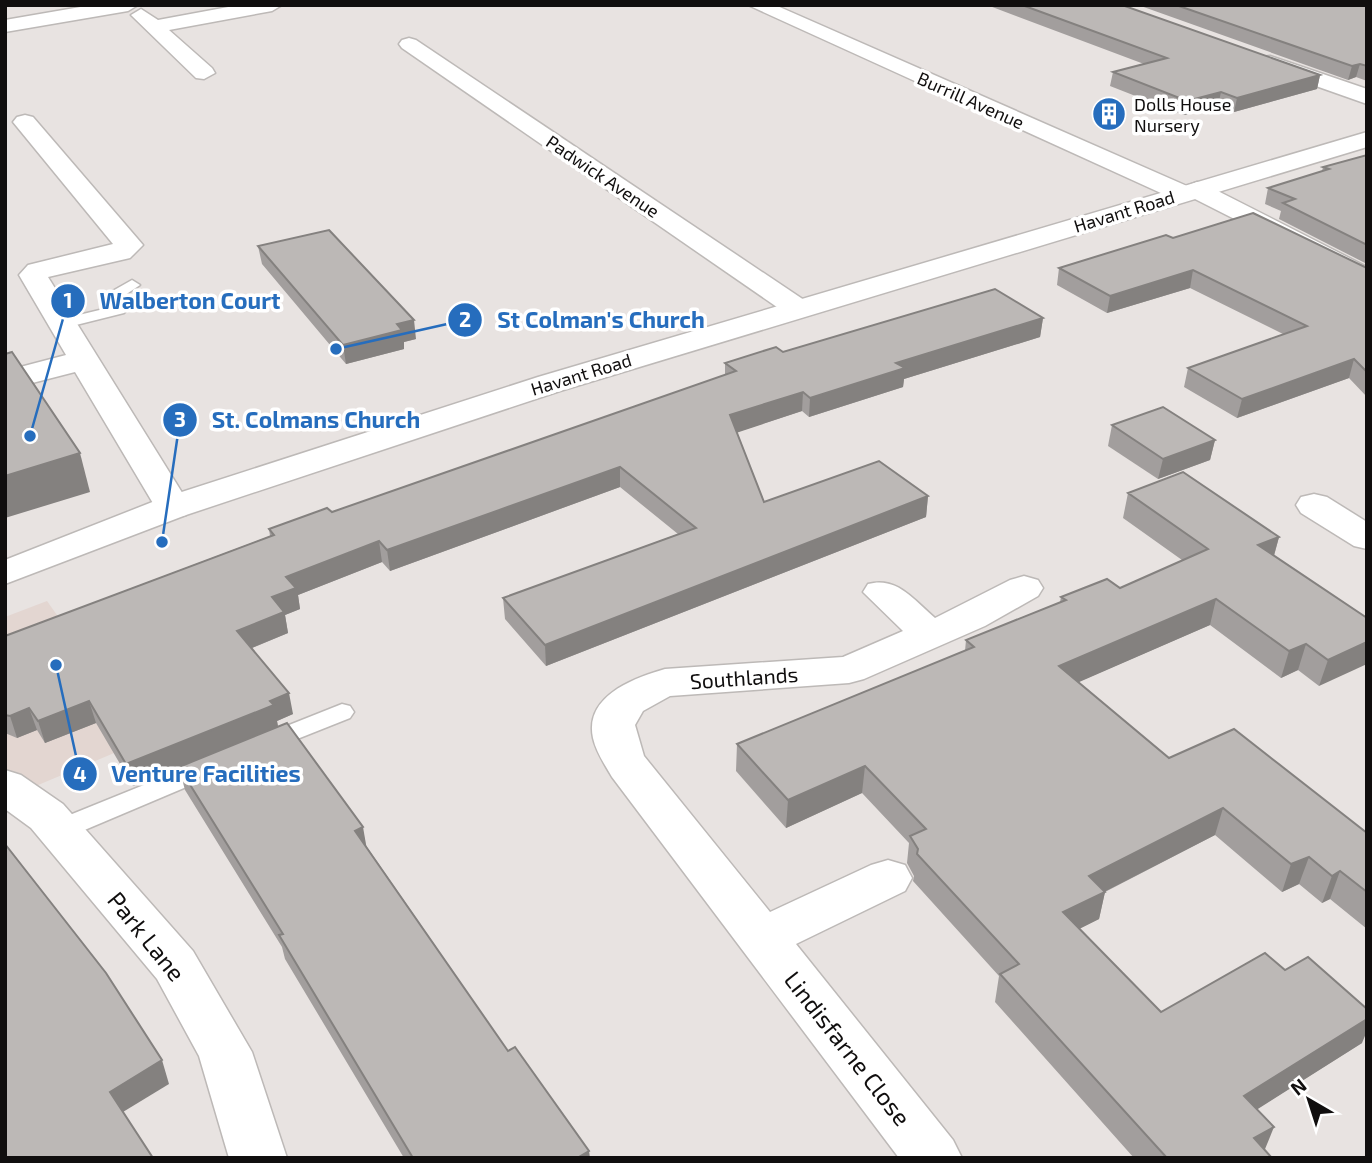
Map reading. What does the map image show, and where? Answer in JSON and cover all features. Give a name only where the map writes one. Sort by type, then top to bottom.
[{"type":"street","points":[[5,26],[129,5],[204,73]]},
{"type":"street","points":[[154,27],[272,5]]},
{"type":"street","name":"Burrill Avenue","points":[[758,5],[1190,192],[1367,278]]},
{"type":"street","name":"Padwick Avenue","points":[[409,44],[797,308]]},
{"type":"street","points":[[1253,56],[1367,97]]},
{"type":"street","points":[[25,122],[129,245],[120,251],[38,271],[33,275],[173,507]]},
{"type":"street","name":"Havant Road","points":[[5,573],[173,507],[550,384],[1367,139]]},
{"type":"street","points":[[5,381],[86,359]]},
{"type":"street","points":[[1314,505],[1367,537]]},
{"type":"street","name":"Southlands","points":[[628,766],[613,736],[613,720],[622,705],[641,691],[665,683],[849,670],[931,635],[1024,588]]},
{"type":"street","points":[[883,592],[931,635]]},
{"type":"street","name":"Lindisfarne Close","points":[[628,766],[933,1158]]},
{"type":"street","name":"Park Lane","points":[[5,786],[47,816],[175,965],[225,1052],[258,1158]]},
{"type":"street","points":[[762,939],[888,878]]},
{"type":"lane","points":[[64,323],[118,310],[121,307],[117,293],[132,285]]},
{"type":"lane","points":[[59,830],[342,712]]},
{"type":"shaded area","points":[[47,601],[145,740],[5,799],[5,617]]},
{"type":"building","points":[[1022,5],[1122,5],[1320,75],[1237,98],[1221,92],[1187,101],[1113,72],[1167,58]]},
{"type":"building","points":[[1176,5],[1367,5],[1367,66],[1352,66]]},
{"type":"building","points":[[1367,155],[1367,245],[1283,203],[1295,199],[1268,188],[1329,169],[1323,167]]},
{"type":"building","points":[[1253,213],[1367,268],[1367,372],[1354,359],[1242,399],[1188,368],[1307,326],[1193,270],[1110,296],[1059,268],[1166,235],[1173,238]]},
{"type":"building","points":[[329,230],[414,320],[397,324],[402,330],[343,345],[258,246]]},
{"type":"building","points":[[995,289],[1043,318],[896,363],[905,368],[810,398],[803,392],[730,415],[764,502],[879,461],[928,496],[545,645],[503,598],[696,528],[620,467],[387,550],[379,541],[286,577],[296,588],[272,597],[284,612],[237,631],[289,693],[270,701],[274,705],[126,764],[89,701],[38,721],[29,708],[10,716],[5,715],[5,636],[274,535],[269,529],[327,508],[332,512],[736,371],[725,363],[776,347],[783,352]]},
{"type":"building","points":[[12,352],[80,453],[5,476],[5,354]]},
{"type":"building","points":[[1163,407],[1215,440],[1163,459],[1112,425]]},
{"type":"building","points":[[1183,472],[1279,537],[1258,545],[1367,618],[1367,642],[1328,660],[1306,644],[1289,651],[1216,599],[1059,666],[1169,758],[1234,729],[1367,833],[1367,892],[1340,871],[1332,876],[1309,857],[1291,864],[1223,808],[1089,876],[1105,892],[1063,912],[1161,1012],[1265,953],[1285,970],[1308,957],[1367,1009],[1367,1019],[1244,1096],[1274,1127],[1254,1138],[1272,1158],[1167,1158],[1000,974],[1019,964],[917,854],[918,849],[910,836],[926,829],[865,766],[788,800],[737,744],[974,647],[966,640],[1066,600],[1061,597],[1107,579],[1120,588],[1208,549],[1128,493]]},
{"type":"building","points":[[287,723],[363,827],[355,831],[508,1051],[515,1047],[589,1151],[577,1158],[413,1158],[279,935],[283,934],[179,767]]},
{"type":"building","points":[[5,844],[106,973],[162,1060],[110,1092],[153,1158],[5,1158]]},
{"type":"place","name":"Dolls House Nursery","points":[[1109,114]]},
{"type":"place","name":"St Colman's Church","points":[[336,349]]},
{"type":"place","name":"Walberton Court","points":[[30,436]]},
{"type":"place","name":"St. Colmans Church","points":[[162,542]]},
{"type":"place","name":"Venture Facilities","points":[[56,665]]}]
